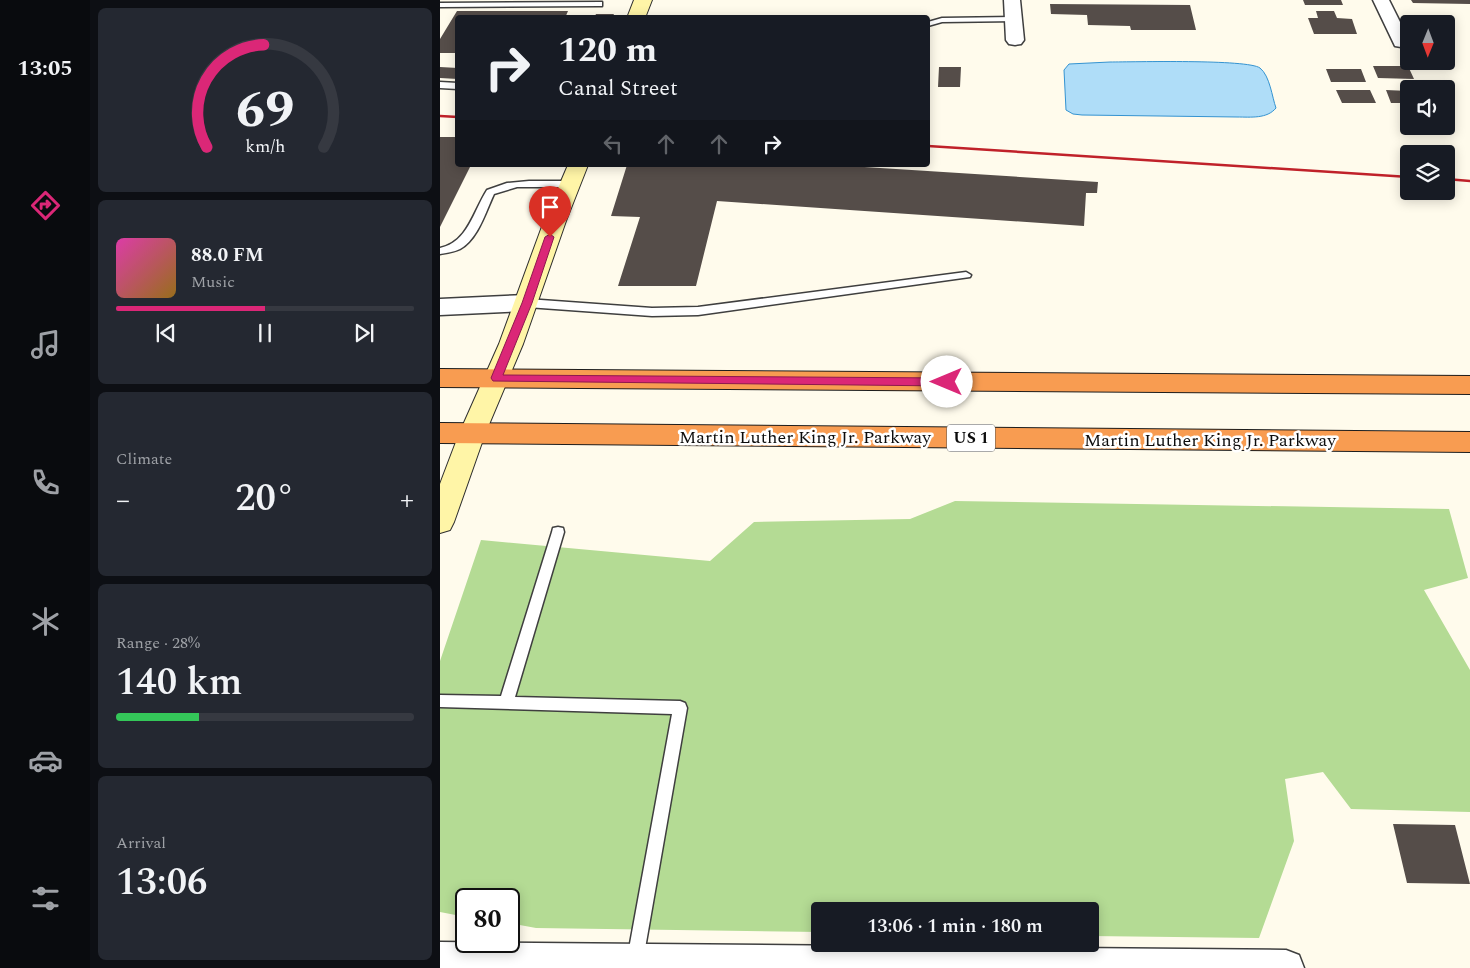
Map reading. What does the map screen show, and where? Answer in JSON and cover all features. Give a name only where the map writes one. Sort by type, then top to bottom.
[{"type":"highway","points":[[440,378],[1470,385]]},
{"type":"highway","name":"Martin Luther King Jr. Parkway","points":[[440,433],[1470,442]]},
{"type":"street","points":[[637,15],[643,0]]},
{"type":"street","points":[[1012,0],[1015,40]]},
{"type":"street","points":[[1381,0],[1400,40]]},
{"type":"street","points":[[440,522],[472,434],[527,303],[574,174]]},
{"type":"street","points":[[440,307],[527,303]]},
{"type":"street","points":[[440,960],[1286,968]]},
{"type":"lane","points":[[440,5],[600,4]]},
{"type":"lane","points":[[930,23],[942,20],[1014,19]]},
{"type":"lane","points":[[440,85],[455,86]]},
{"type":"lane","points":[[440,251],[454,248],[461,243],[467,236],[490,192],[494,189],[506,185],[574,174]]},
{"type":"lane","points":[[527,303],[652,312],[698,311],[966,275]]},
{"type":"lane","points":[[506,703],[558,532]]},
{"type":"lane","points":[[440,701],[680,708],[635,962]]},
{"type":"green space","points":[[955,501],[1449,509],[1468,578],[1424,590],[1470,670],[1470,812],[1351,809],[1323,772],[1285,779],[1294,841],[1259,938],[1099,936],[1099,902],[811,902],[811,932],[536,928],[520,925],[520,888],[455,888],[455,915],[440,912],[440,661],[481,540],[710,561],[754,522],[910,519]]},
{"type":"water","points":[[1213,62],[1251,65],[1260,68],[1266,76],[1276,108],[1268,114],[1258,117],[1082,115],[1073,114],[1066,110],[1064,70],[1069,64]]},
{"type":"building","points":[[1303,0],[1341,0],[1343,5],[1305,5]]},
{"type":"building","points":[[1411,0],[1470,0],[1470,4],[1413,3]]},
{"type":"building","points":[[1050,4],[1190,5],[1196,30],[1131,30],[1130,26],[1088,25],[1087,15],[1051,14]]},
{"type":"building","points":[[457,11],[568,11],[566,15],[455,15],[455,53],[440,53],[440,39]]},
{"type":"building","points":[[1316,11],[1334,11],[1337,18],[1352,19],[1357,34],[1314,34],[1308,18],[1318,18]]},
{"type":"building","points":[[596,14],[614,14],[614,15]]},
{"type":"building","points":[[1373,66],[1400,66],[1400,70],[1410,70],[1414,79],[1378,78]]},
{"type":"building","points":[[440,67],[455,68],[455,79],[440,78]]},
{"type":"building","points":[[939,67],[961,67],[960,87],[938,87]]},
{"type":"building","points":[[1326,69],[1361,69],[1366,82],[1331,82]]},
{"type":"building","points":[[1336,90],[1370,90],[1376,103],[1342,103]]},
{"type":"building","points":[[1386,90],[1400,91],[1400,103],[1391,103]]},
{"type":"building","points":[[440,137],[455,137],[455,167],[470,167],[440,227]]},
{"type":"building","points":[[626,167],[864,167],[1098,182],[1097,193],[1086,193],[1084,226],[717,201],[696,286],[618,286],[640,217],[611,216]]},
{"type":"building","points":[[1393,824],[1455,825],[1470,884],[1407,883]]},
{"type":"railway","points":[[440,116],[455,117]]},
{"type":"railway","points":[[930,146],[1400,176]]},
{"type":"railway","points":[[1455,180],[1470,181]]},
{"type":"route","points":[[550,237],[527,303],[497,378],[947,382]]}]
